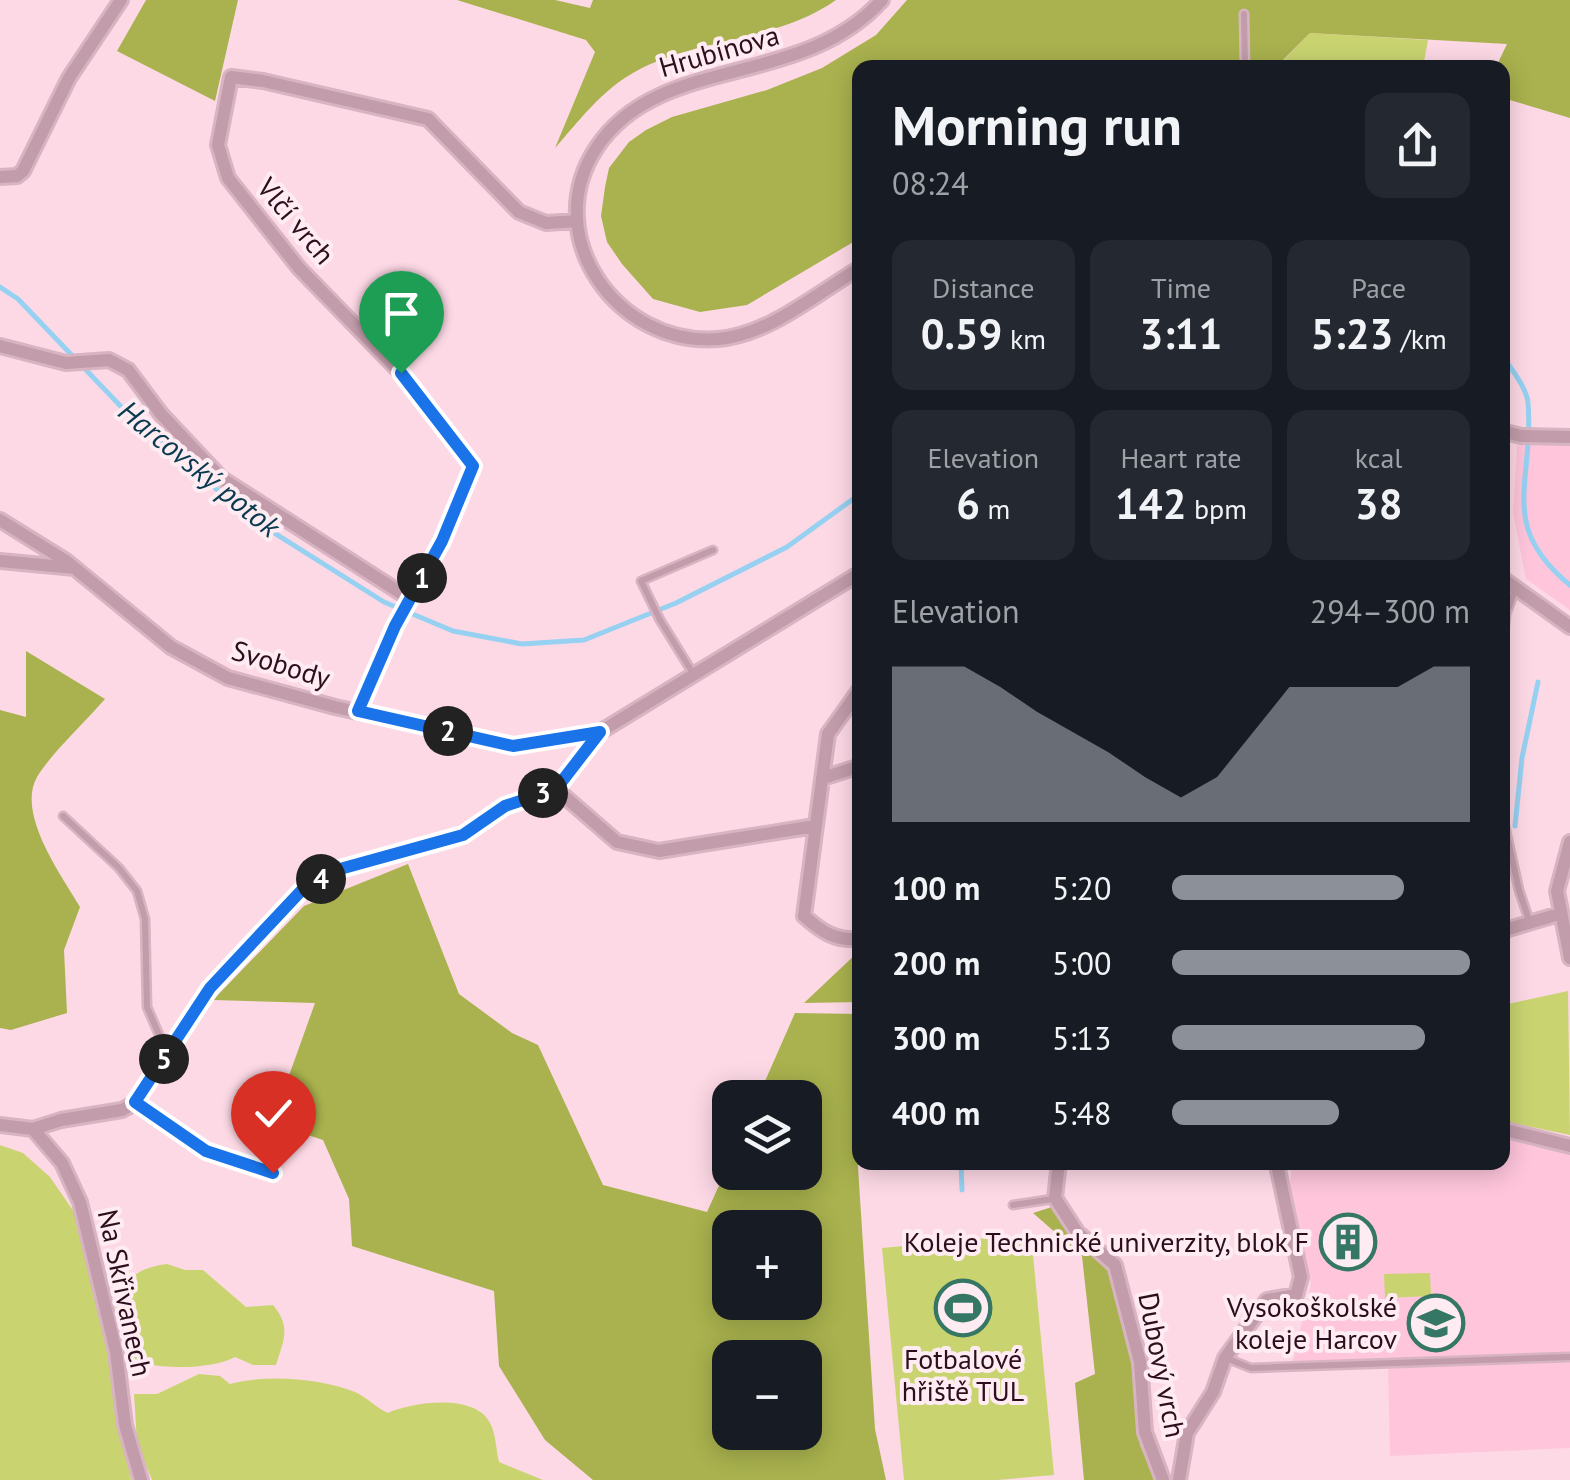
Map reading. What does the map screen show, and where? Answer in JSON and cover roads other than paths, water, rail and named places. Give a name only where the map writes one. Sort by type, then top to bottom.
[{"type":"street","points":[[0,177],[23,172],[69,78],[121,0]]},
{"type":"street","name":"Hrubínova","points":[[852,273],[756,330],[718,339],[696,339],[654,328],[616,305],[588,266],[577,221],[584,171],[611,129],[633,108],[666,92],[807,51],[843,32],[882,0]]},
{"type":"street","name":"Vlčí vrch","points":[[358,711],[395,626],[442,541],[473,466],[401,373],[298,268],[228,178],[218,145],[231,77],[428,119],[519,212],[546,223],[577,221]]},
{"type":"street","points":[[0,346],[66,363],[109,360],[128,370],[161,414],[221,478],[409,601]]},
{"type":"street","points":[[1514,436],[1570,437]]},
{"type":"street","name":"Svobody","points":[[0,520],[75,568],[171,647],[228,678],[513,746],[600,732],[817,593],[852,577]]},
{"type":"street","points":[[0,560],[75,568]]},
{"type":"street","points":[[1510,583],[1570,627]]},
{"type":"street","points":[[852,701],[828,734],[804,916],[825,935],[852,939]]},
{"type":"street","points":[[0,1125],[32,1129],[122,1110],[135,1102],[210,988],[301,891],[340,869],[463,835],[505,806],[556,789],[600,732]]},
{"type":"street","points":[[823,778],[852,769]]},
{"type":"street","points":[[556,789],[617,842],[659,851],[815,826]]},
{"type":"street","points":[[1570,842],[1557,891],[1570,958]]},
{"type":"street","points":[[1510,929],[1560,914]]},
{"type":"street","name":"Na Skřivanech","points":[[32,1129],[62,1162],[80,1202],[116,1352],[125,1425],[141,1480]]},
{"type":"street","points":[[1510,1132],[1570,1146]]},
{"type":"street","points":[[1055,1198],[1058,1170]]},
{"type":"street","points":[[1179,1480],[1187,1433],[1214,1392],[1225,1358],[1266,1300],[1296,1295],[1301,1277],[1278,1170]]},
{"type":"street","name":"Dubový vrch","points":[[1055,1198],[1077,1232],[1115,1264],[1140,1362],[1145,1432],[1163,1480]]},
{"type":"lane","points":[[1244,14],[1245,60]]},
{"type":"lane","points":[[693,673],[641,581],[713,550]]},
{"type":"lane","points":[[1510,603],[1516,586]]},
{"type":"lane","points":[[692,660],[693,673]]},
{"type":"lane","points":[[63,816],[120,868],[136,891],[145,918],[147,1007],[168,1053]]},
{"type":"lane","points":[[1510,849],[1530,924]]},
{"type":"lane","points":[[135,1102],[206,1151],[273,1173]]},
{"type":"lane","points":[[1014,1205],[1055,1198]]},
{"type":"lane","points":[[1225,1358],[1251,1368],[1570,1357]]},
{"type":"waterway","name":"Harcovský potok","points":[[0,287],[18,299],[132,418],[252,519],[384,602],[453,631],[522,644],[584,640],[676,603],[787,547],[852,500]]},
{"type":"waterway","name":"Harcovský potok","points":[[1510,367],[1528,403],[1526,522],[1547,563],[1570,585]]},
{"type":"waterway","points":[[1515,826],[1522,758],[1538,682]]},
{"type":"waterway","points":[[961,1170],[962,1190]]},
{"type":"place","name":"Koleje Technické univerzity, blok F","points":[[1348,1242]]},
{"type":"place","name":"Fotbalové hřiště TUL","points":[[963,1308]]},
{"type":"place","name":"Vysokoškolské koleje Harcov","points":[[1436,1323]]}]
